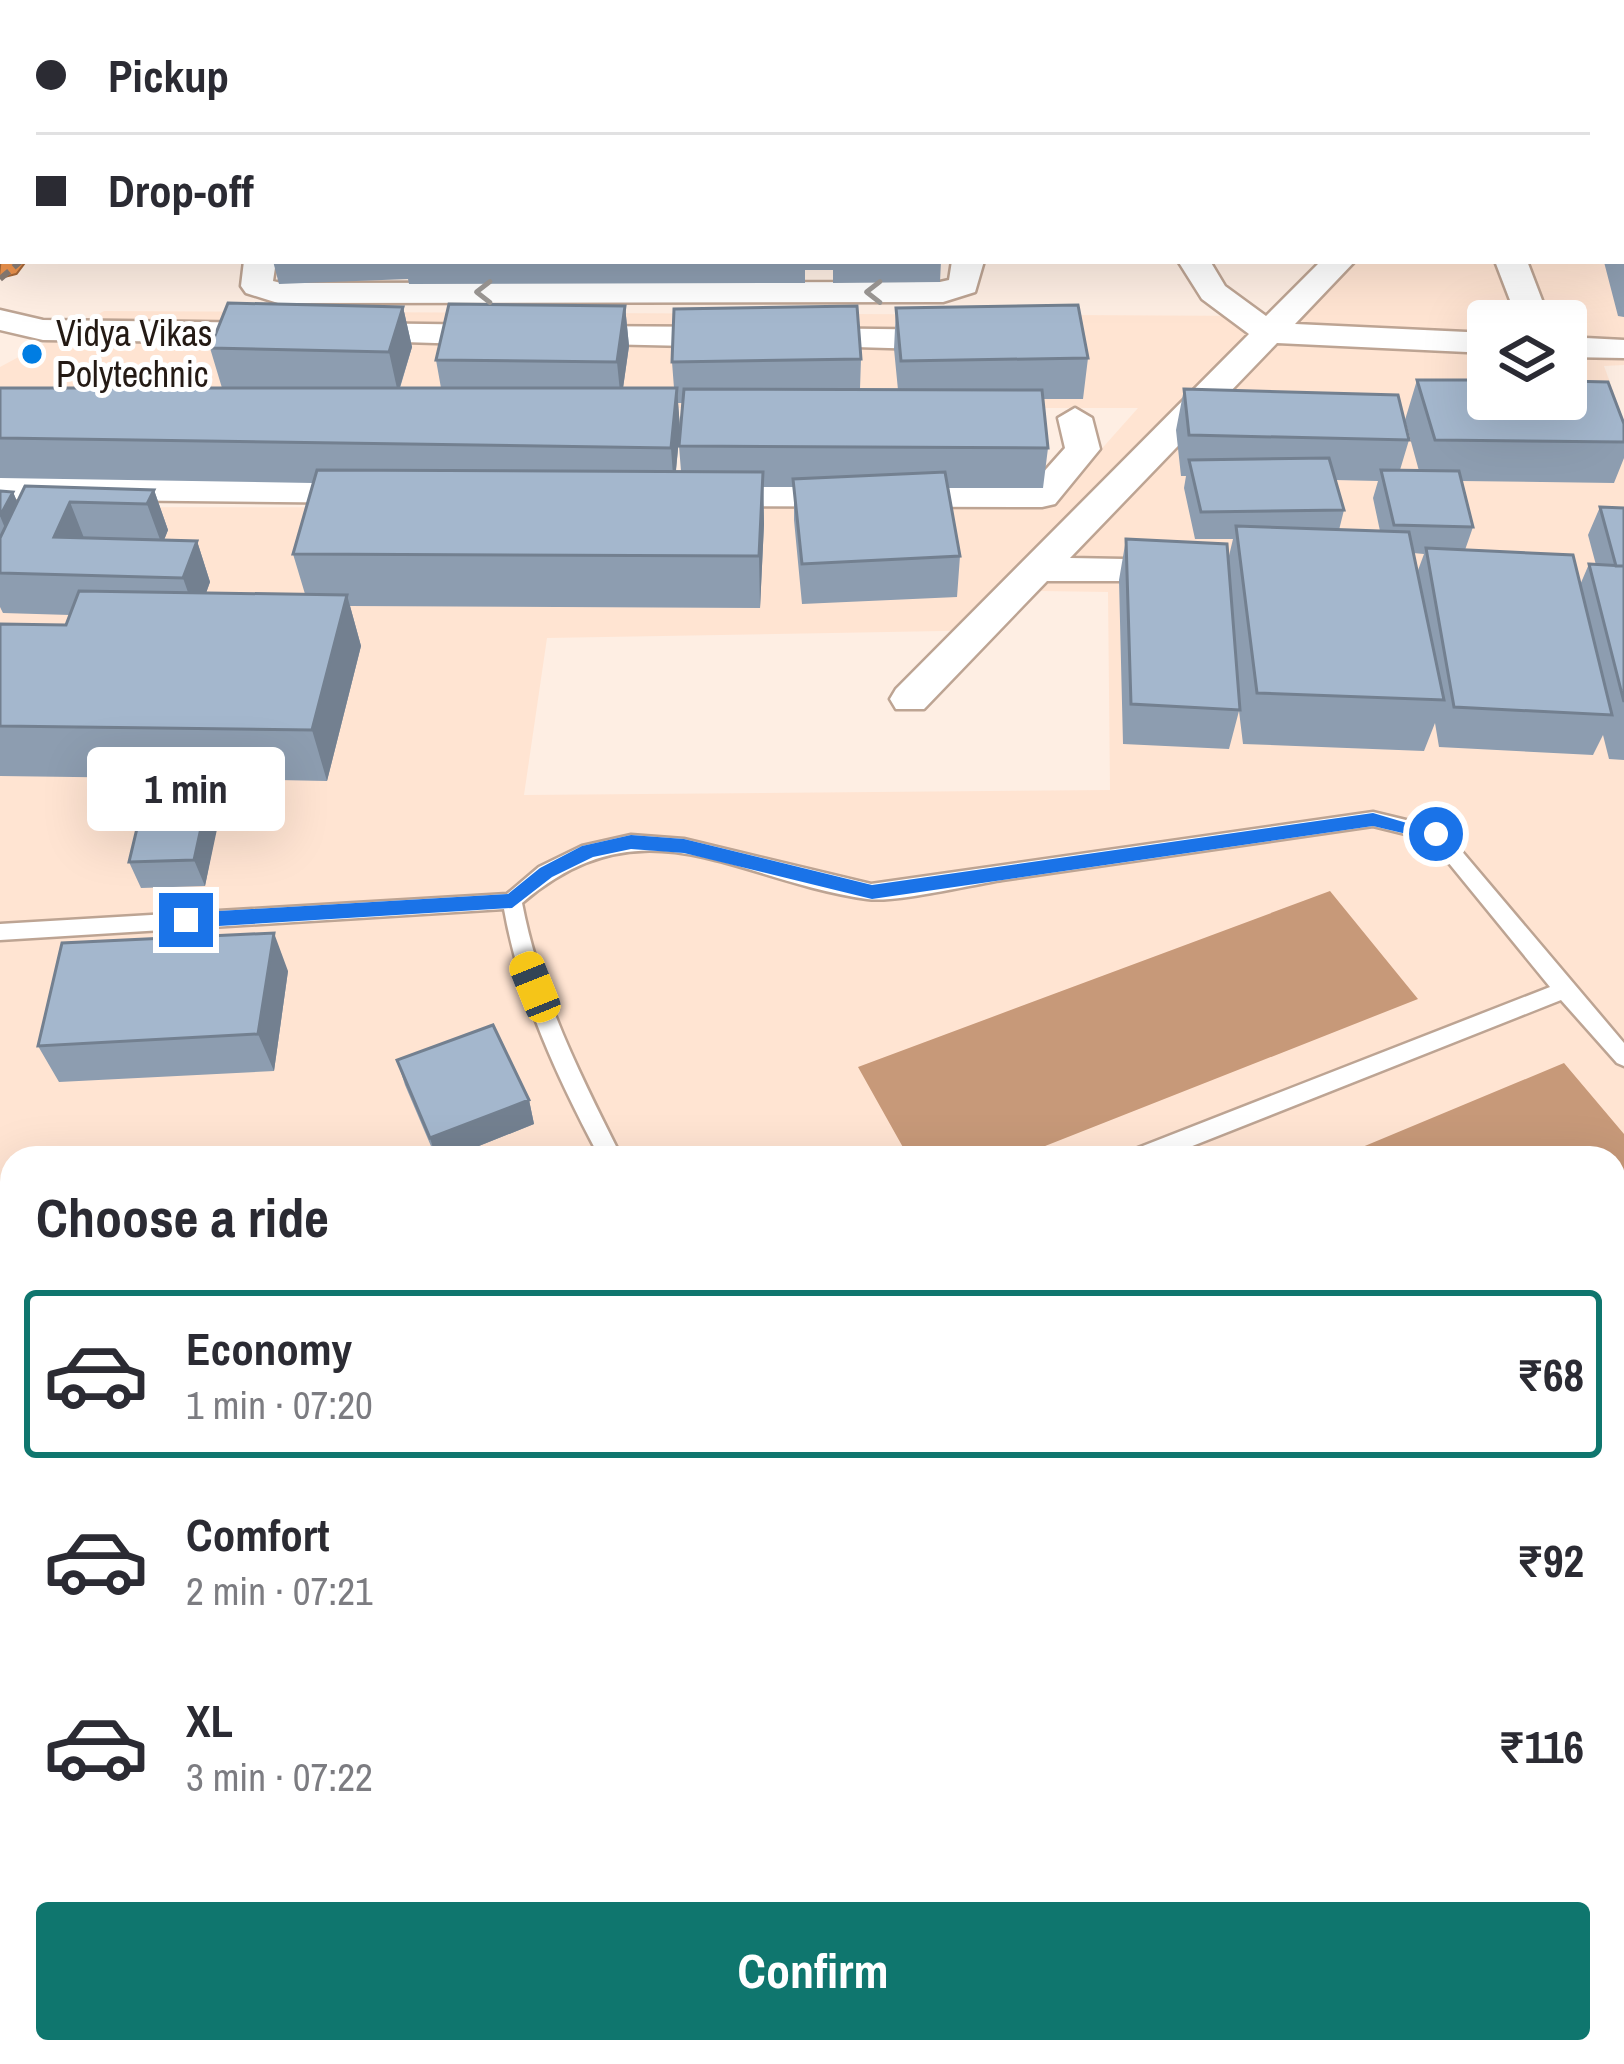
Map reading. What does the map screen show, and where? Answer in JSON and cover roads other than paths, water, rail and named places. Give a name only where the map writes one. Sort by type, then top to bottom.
[{"type":"street","points":[[260,264],[257,286],[278,293],[944,292],[964,284],[967,264]]},
{"type":"street","points":[[1197,264],[1213,292],[1268,333],[1467,342]]},
{"type":"street","points":[[910,699],[1336,264]]},
{"type":"street","points":[[1511,264],[1526,300]]},
{"type":"street","points":[[0,320],[43,330],[997,340]]},
{"type":"street","points":[[1587,348],[1623,352]]},
{"type":"street","points":[[668,495],[1042,496],[1083,449],[1075,418]]},
{"type":"street","points":[[0,488],[406,492]]},
{"type":"street","points":[[1038,569],[1222,573]]},
{"type":"lane","points":[[0,932],[512,901],[546,872],[589,851],[631,842],[684,846],[872,892],[1373,819],[1436,834],[1564,990],[1620,1048]]},
{"type":"lane","points":[[512,901],[519,946],[584,1108],[605,1146]]},
{"type":"lane","points":[[1168,1146],[1564,990]]},
{"type":"railway","points":[[0,279],[18,264]]},
{"type":"place","name":"Vidya Vikas Polytechnic","points":[[32,354]]}]
